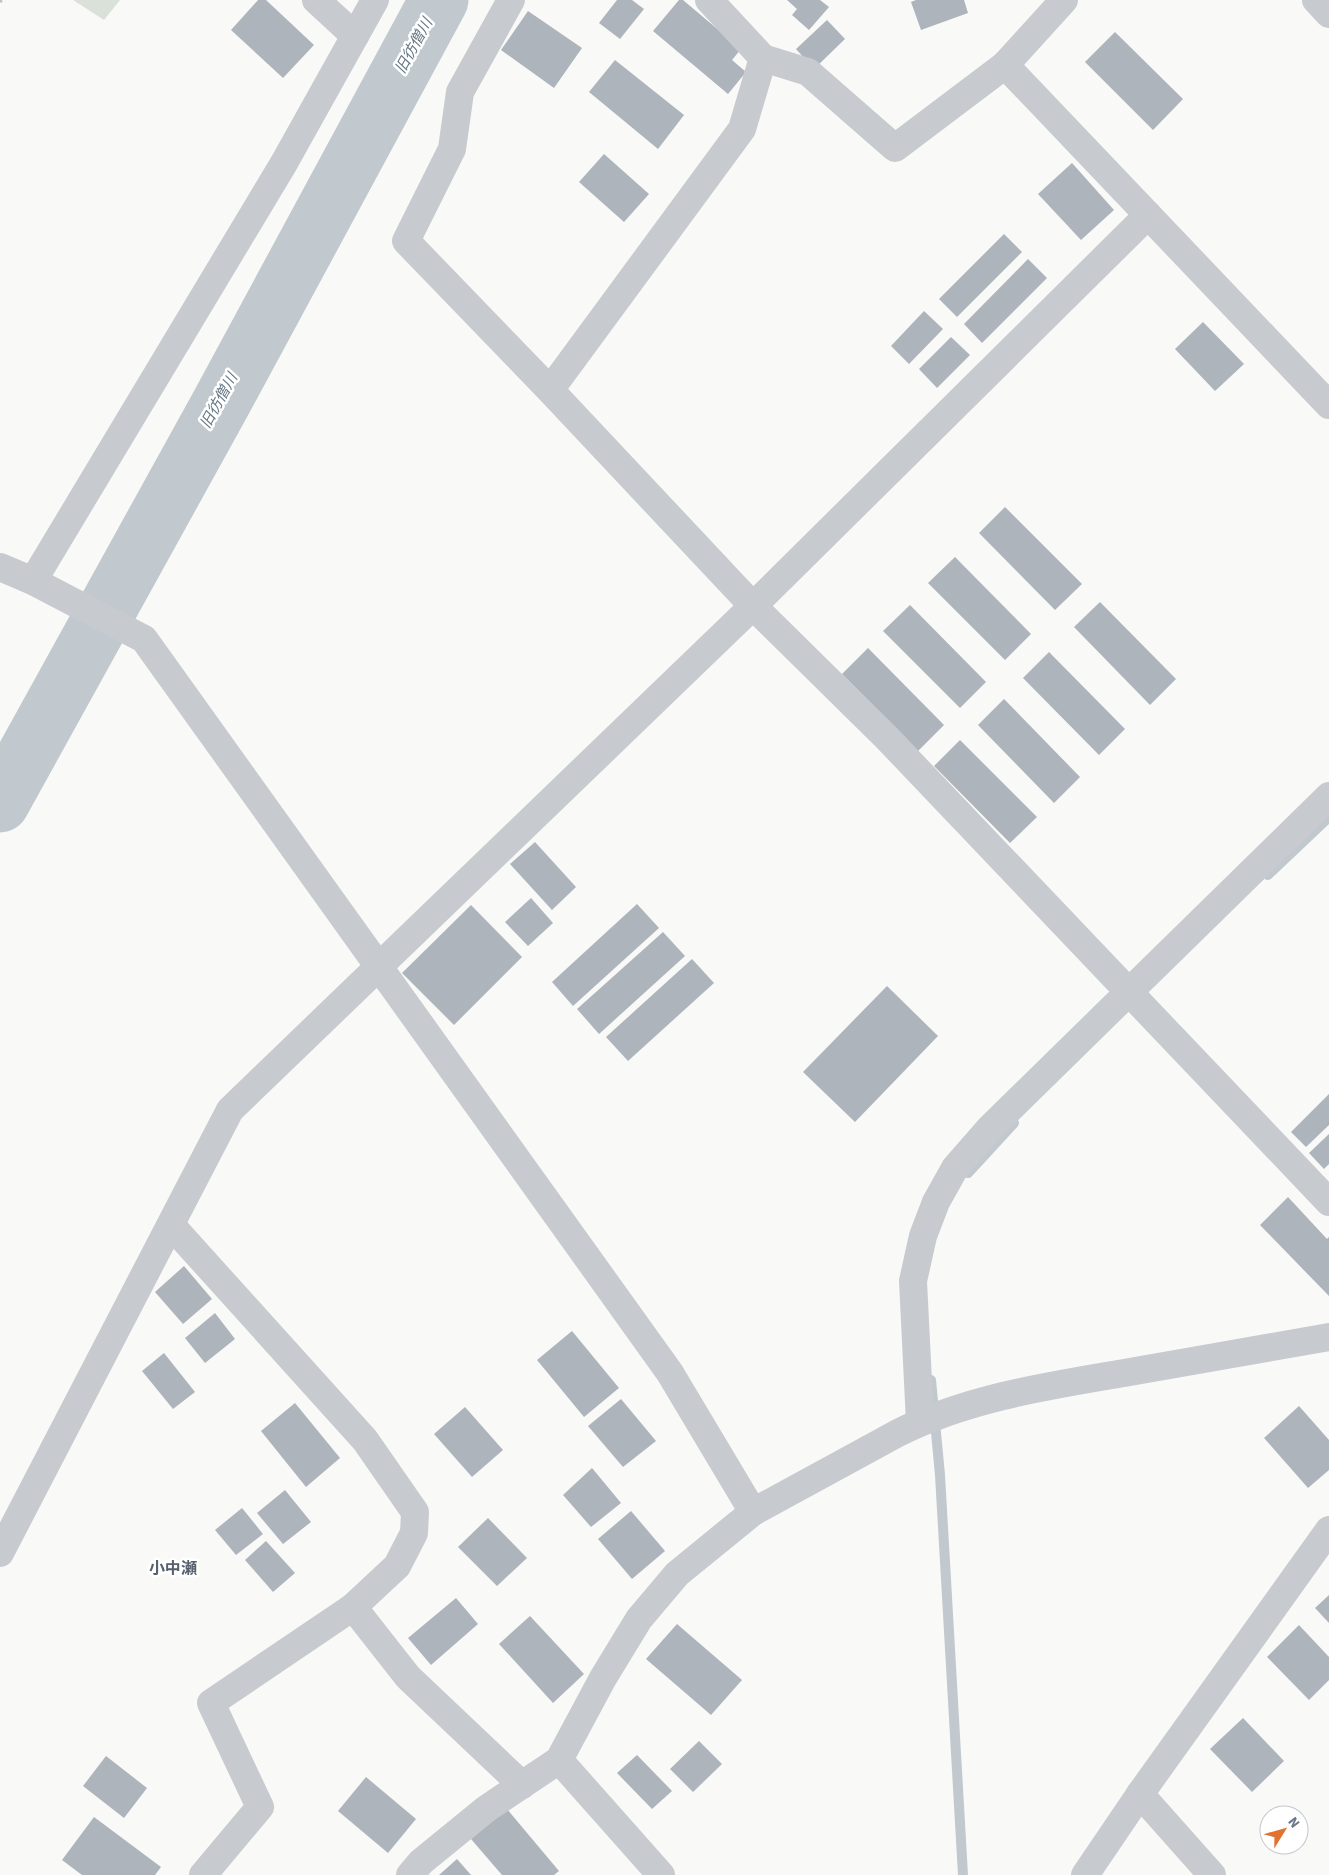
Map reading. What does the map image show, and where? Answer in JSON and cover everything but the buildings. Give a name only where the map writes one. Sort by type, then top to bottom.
[{"type":"street","points":[[316,0],[355,36]]},
{"type":"street","points":[[32,581],[284,163],[375,0]]},
{"type":"street","points":[[709,0],[763,58],[808,72],[896,148],[1005,65],[1064,0]]},
{"type":"street","points":[[1316,0],[1329,14]]},
{"type":"street","points":[[508,1],[460,92],[452,149],[406,241],[550,390],[753,606],[887,738],[1329,1202]]},
{"type":"street","points":[[550,390],[742,129],[763,58]]},
{"type":"street","points":[[1005,65],[1329,404]]},
{"type":"street","points":[[0,1553],[230,1110],[753,606],[1148,215]]},
{"type":"street","points":[[0,567],[32,581],[144,639],[670,1373],[753,1512]]},
{"type":"street","points":[[920,1422],[913,1281],[923,1236],[936,1202],[955,1168],[990,1128],[1329,796]]},
{"type":"street","points":[[170,1225],[364,1440],[415,1512],[414,1534],[397,1566],[353,1607],[211,1703],[260,1807],[203,1875]]},
{"type":"street","points":[[410,1875],[421,1862],[486,1808],[559,1760],[603,1678],[640,1619],[677,1574],[753,1512],[920,1422],[964,1406],[1039,1387],[1329,1337]]},
{"type":"street","points":[[1085,1875],[1140,1794],[1329,1530]]},
{"type":"street","points":[[353,1607],[408,1677],[522,1785]]},
{"type":"street","points":[[559,1760],[661,1875]]},
{"type":"street","points":[[1140,1794],[1212,1875]]},
{"type":"shaded area","points":[[73,0],[120,0],[104,20]]},
{"type":"waterway","name":"旧彷僧川","points":[[0,803],[220,405],[439,0]]},
{"type":"waterway","points":[[1268,875],[1329,817]]},
{"type":"waterway","points":[[968,1173],[1014,1123]]},
{"type":"waterway","points":[[931,1380],[940,1475],[963,1875]]},
{"type":"district","name":"小中瀬","points":[[173,1569]]}]
